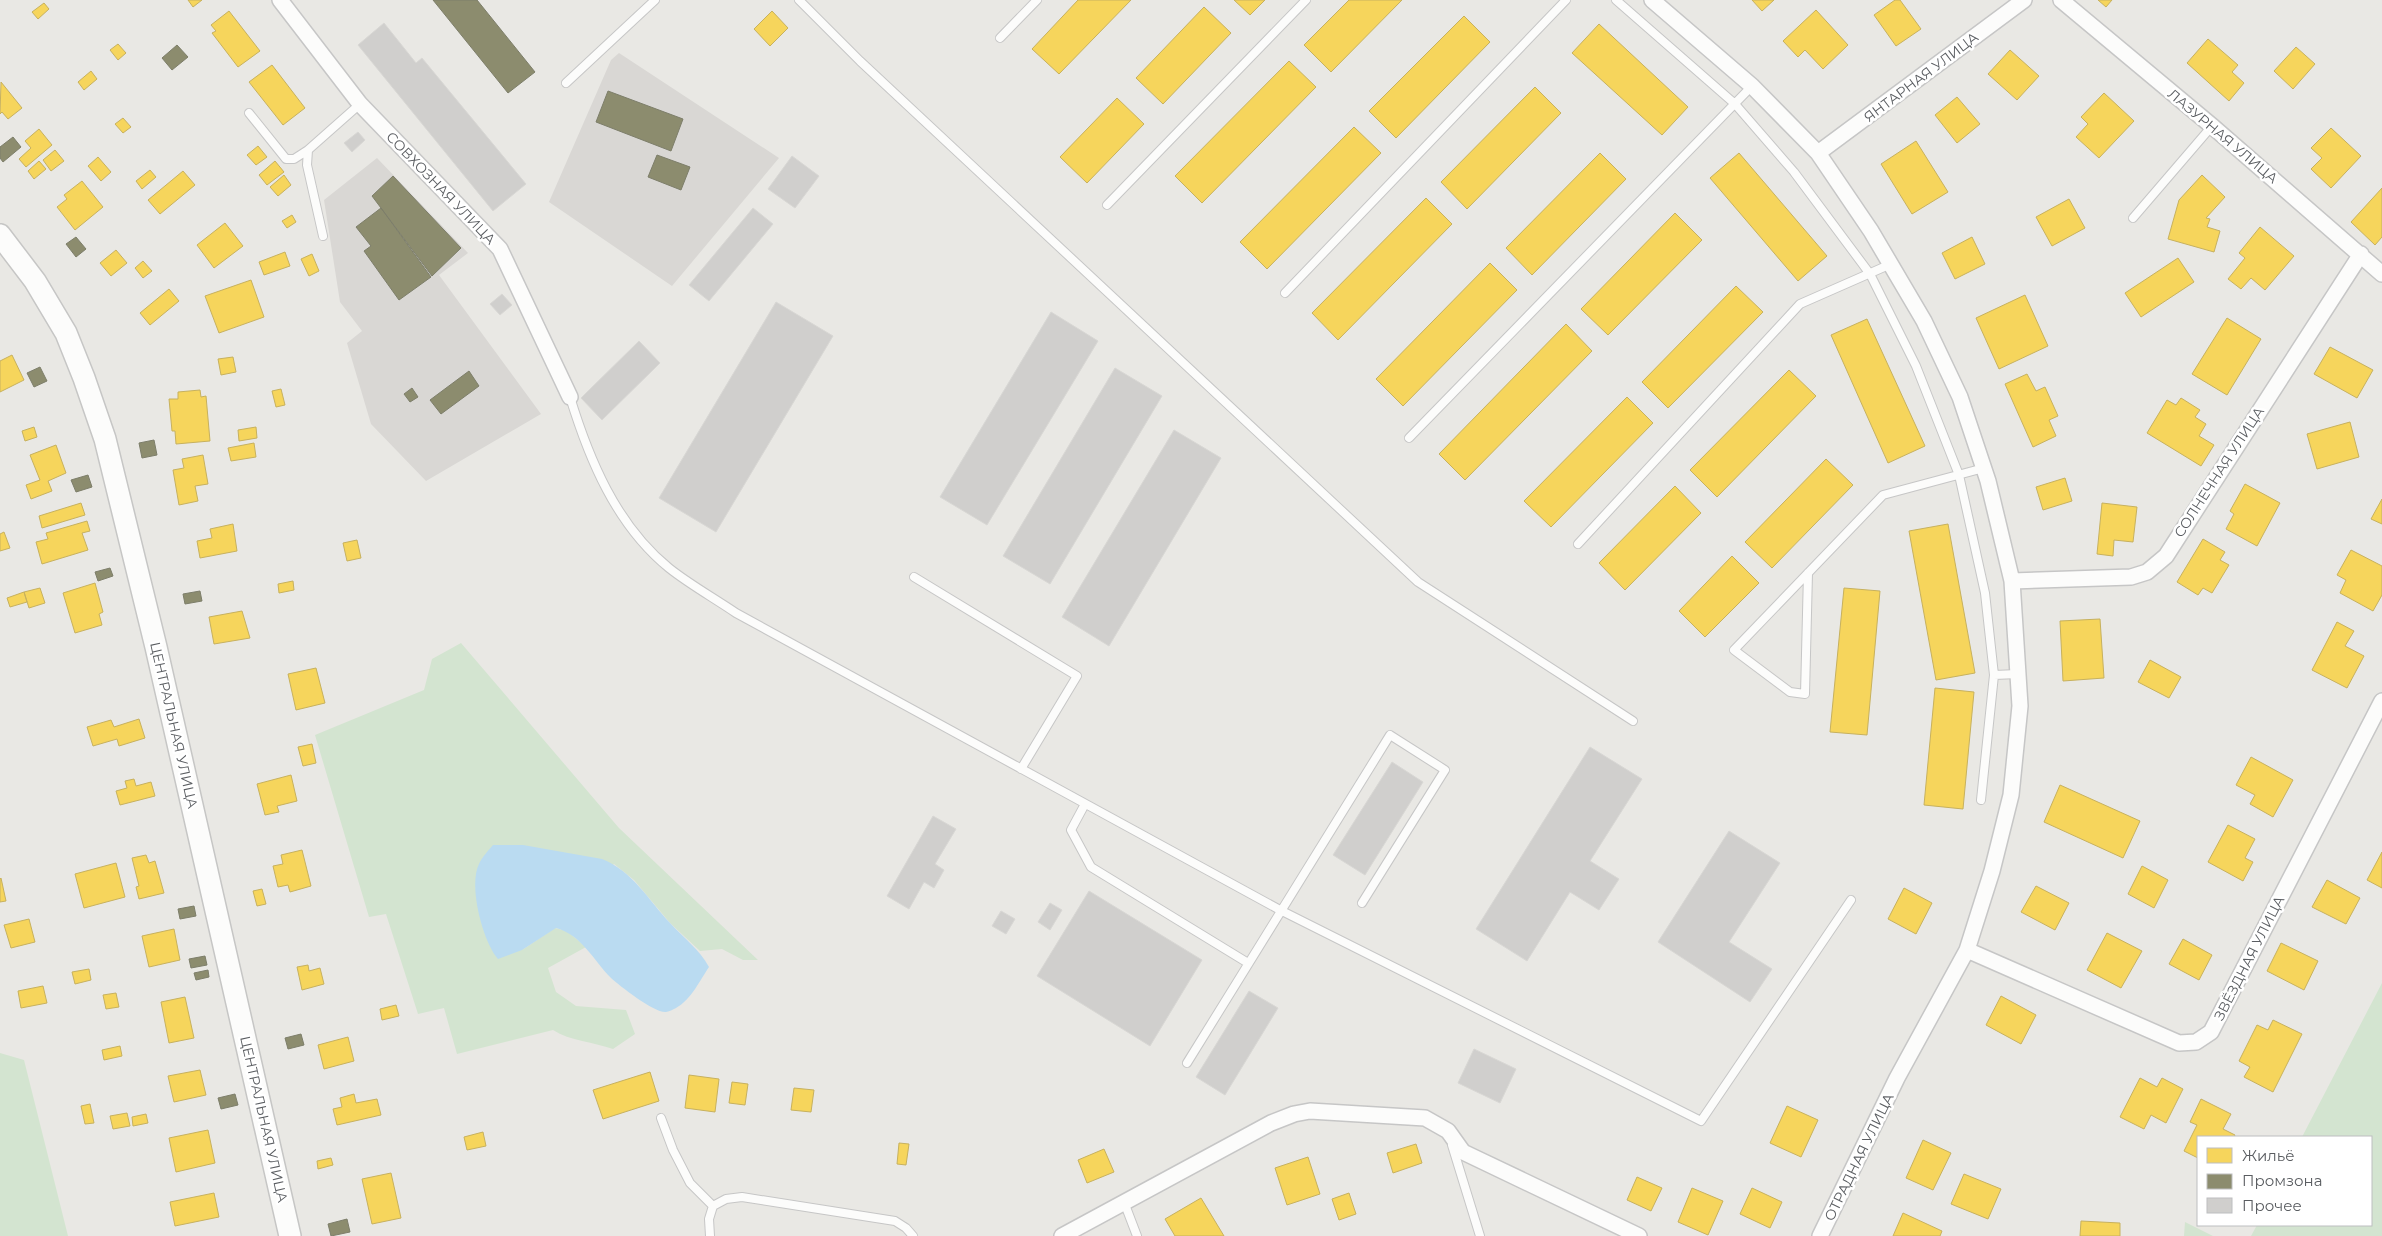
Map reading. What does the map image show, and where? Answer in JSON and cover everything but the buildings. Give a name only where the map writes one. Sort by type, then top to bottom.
[{"type":"street","name":"СОВХОЗНАЯ УЛИЦА","points":[[280,0],[360,104],[500,249],[570,397]]},
{"type":"street","name":"ОТРАДНАЯ УЛИЦА","points":[[1652,0],[1752,86],[1818,154],[1871,231],[1924,321],[1960,397],[1984,468],[2012,581],[2020,706],[2011,796],[1992,871],[1967,950],[1898,1078],[1820,1236]]},
{"type":"street","name":"ЯНТАРНАЯ УЛИЦА","points":[[1818,154],[2024,0]]},
{"type":"street","name":"ЛАЗУРНАЯ УЛИЦА","points":[[2061,0],[2212,126],[2382,274]]},
{"type":"street","name":"ЦЕНТРАЛЬНАЯ УЛИЦА","points":[[0,235],[34,281],[66,333],[105,439],[156,647],[290,1236]]},
{"type":"street","name":"СОЛНЕЧНАЯ УЛИЦА","points":[[2012,581],[2131,577],[2147,572],[2166,556],[2361,254]]},
{"type":"street","name":"ЗВЁЗДНАЯ УЛИЦА","points":[[1967,950],[2179,1043],[2196,1042],[2211,1032],[2382,701]]},
{"type":"street","points":[[1062,1236],[1271,1123],[1294,1114],[1310,1111],[1425,1118],[1448,1131],[1463,1152],[1639,1236]]},
{"type":"lane","points":[[566,83],[655,0]]},
{"type":"lane","points":[[799,0],[860,62],[1418,582],[1633,721]]},
{"type":"lane","points":[[1000,38],[1037,0]]},
{"type":"lane","points":[[1107,205],[1306,0]]},
{"type":"lane","points":[[1285,293],[1566,0]]},
{"type":"lane","points":[[1616,0],[1735,104],[1794,172],[1870,274],[1916,366],[1959,474],[1986,593],[1994,675],[1981,800]]},
{"type":"lane","points":[[1409,438],[1752,86]]},
{"type":"lane","points":[[249,113],[286,159],[294,159],[308,150],[360,104]]},
{"type":"lane","points":[[2133,218],[2212,126]]},
{"type":"lane","points":[[308,150],[307,165],[323,236]]},
{"type":"lane","points":[[1578,544],[1800,304],[1891,264]]},
{"type":"lane","points":[[570,397],[585,445],[614,503],[642,540],[668,567],[736,613],[1280,910],[1701,1122],[1851,900]]},
{"type":"lane","points":[[1808,573],[1804,694],[1790,692],[1734,650],[1808,573],[1883,495],[1984,468]]},
{"type":"lane","points":[[914,577],[1078,676],[1022,769]]},
{"type":"lane","points":[[1994,675],[2018,674]]},
{"type":"lane","points":[[1187,1063],[1390,735],[1445,770],[1362,903]]},
{"type":"lane","points":[[1086,804],[1071,830],[1091,867],[1248,963]]},
{"type":"lane","points":[[661,1118],[672,1150],[690,1183],[714,1206]]},
{"type":"lane","points":[[1448,1131],[1480,1236]]},
{"type":"lane","points":[[710,1236],[709,1219],[714,1206],[726,1199],[742,1197],[894,1221],[906,1228],[913,1236]]},
{"type":"lane","points":[[1124,1202],[1137,1236]]},
{"type":"shaded area","points":[[619,53],[779,158],[672,286],[549,202],[611,60]]},
{"type":"shaded area","points":[[377,158],[468,253],[439,275],[541,414],[426,481],[371,424],[347,343],[362,331],[340,302],[324,200]]},
{"type":"green space","points":[[461,643],[619,828],[758,960],[743,960],[722,949],[700,951],[670,923],[634,880],[614,864],[522,950],[555,928],[567,931],[586,947],[548,968],[556,992],[576,1006],[626,1010],[635,1034],[613,1049],[567,1037],[553,1030],[457,1054],[444,1008],[418,1014],[386,914],[369,917],[315,735],[424,690],[432,659]]},
{"type":"green space","points":[[2382,983],[2382,1236],[2251,1236],[2256,1226],[2372,1226],[2372,1136],[2303,1136]]},
{"type":"green space","points":[[0,1053],[24,1060],[68,1236],[0,1236]]},
{"type":"green space","points":[[2185,1222],[2213,1236],[2184,1236]]},
{"type":"water","points":[[493,845],[523,845],[602,859],[623,871],[696,949],[709,967],[691,995],[676,1008],[668,1012],[654,1008],[637,998],[611,978],[573,936],[556,928],[522,950],[498,959],[492,951],[482,927],[475,886],[479,864],[483,856]]}]
